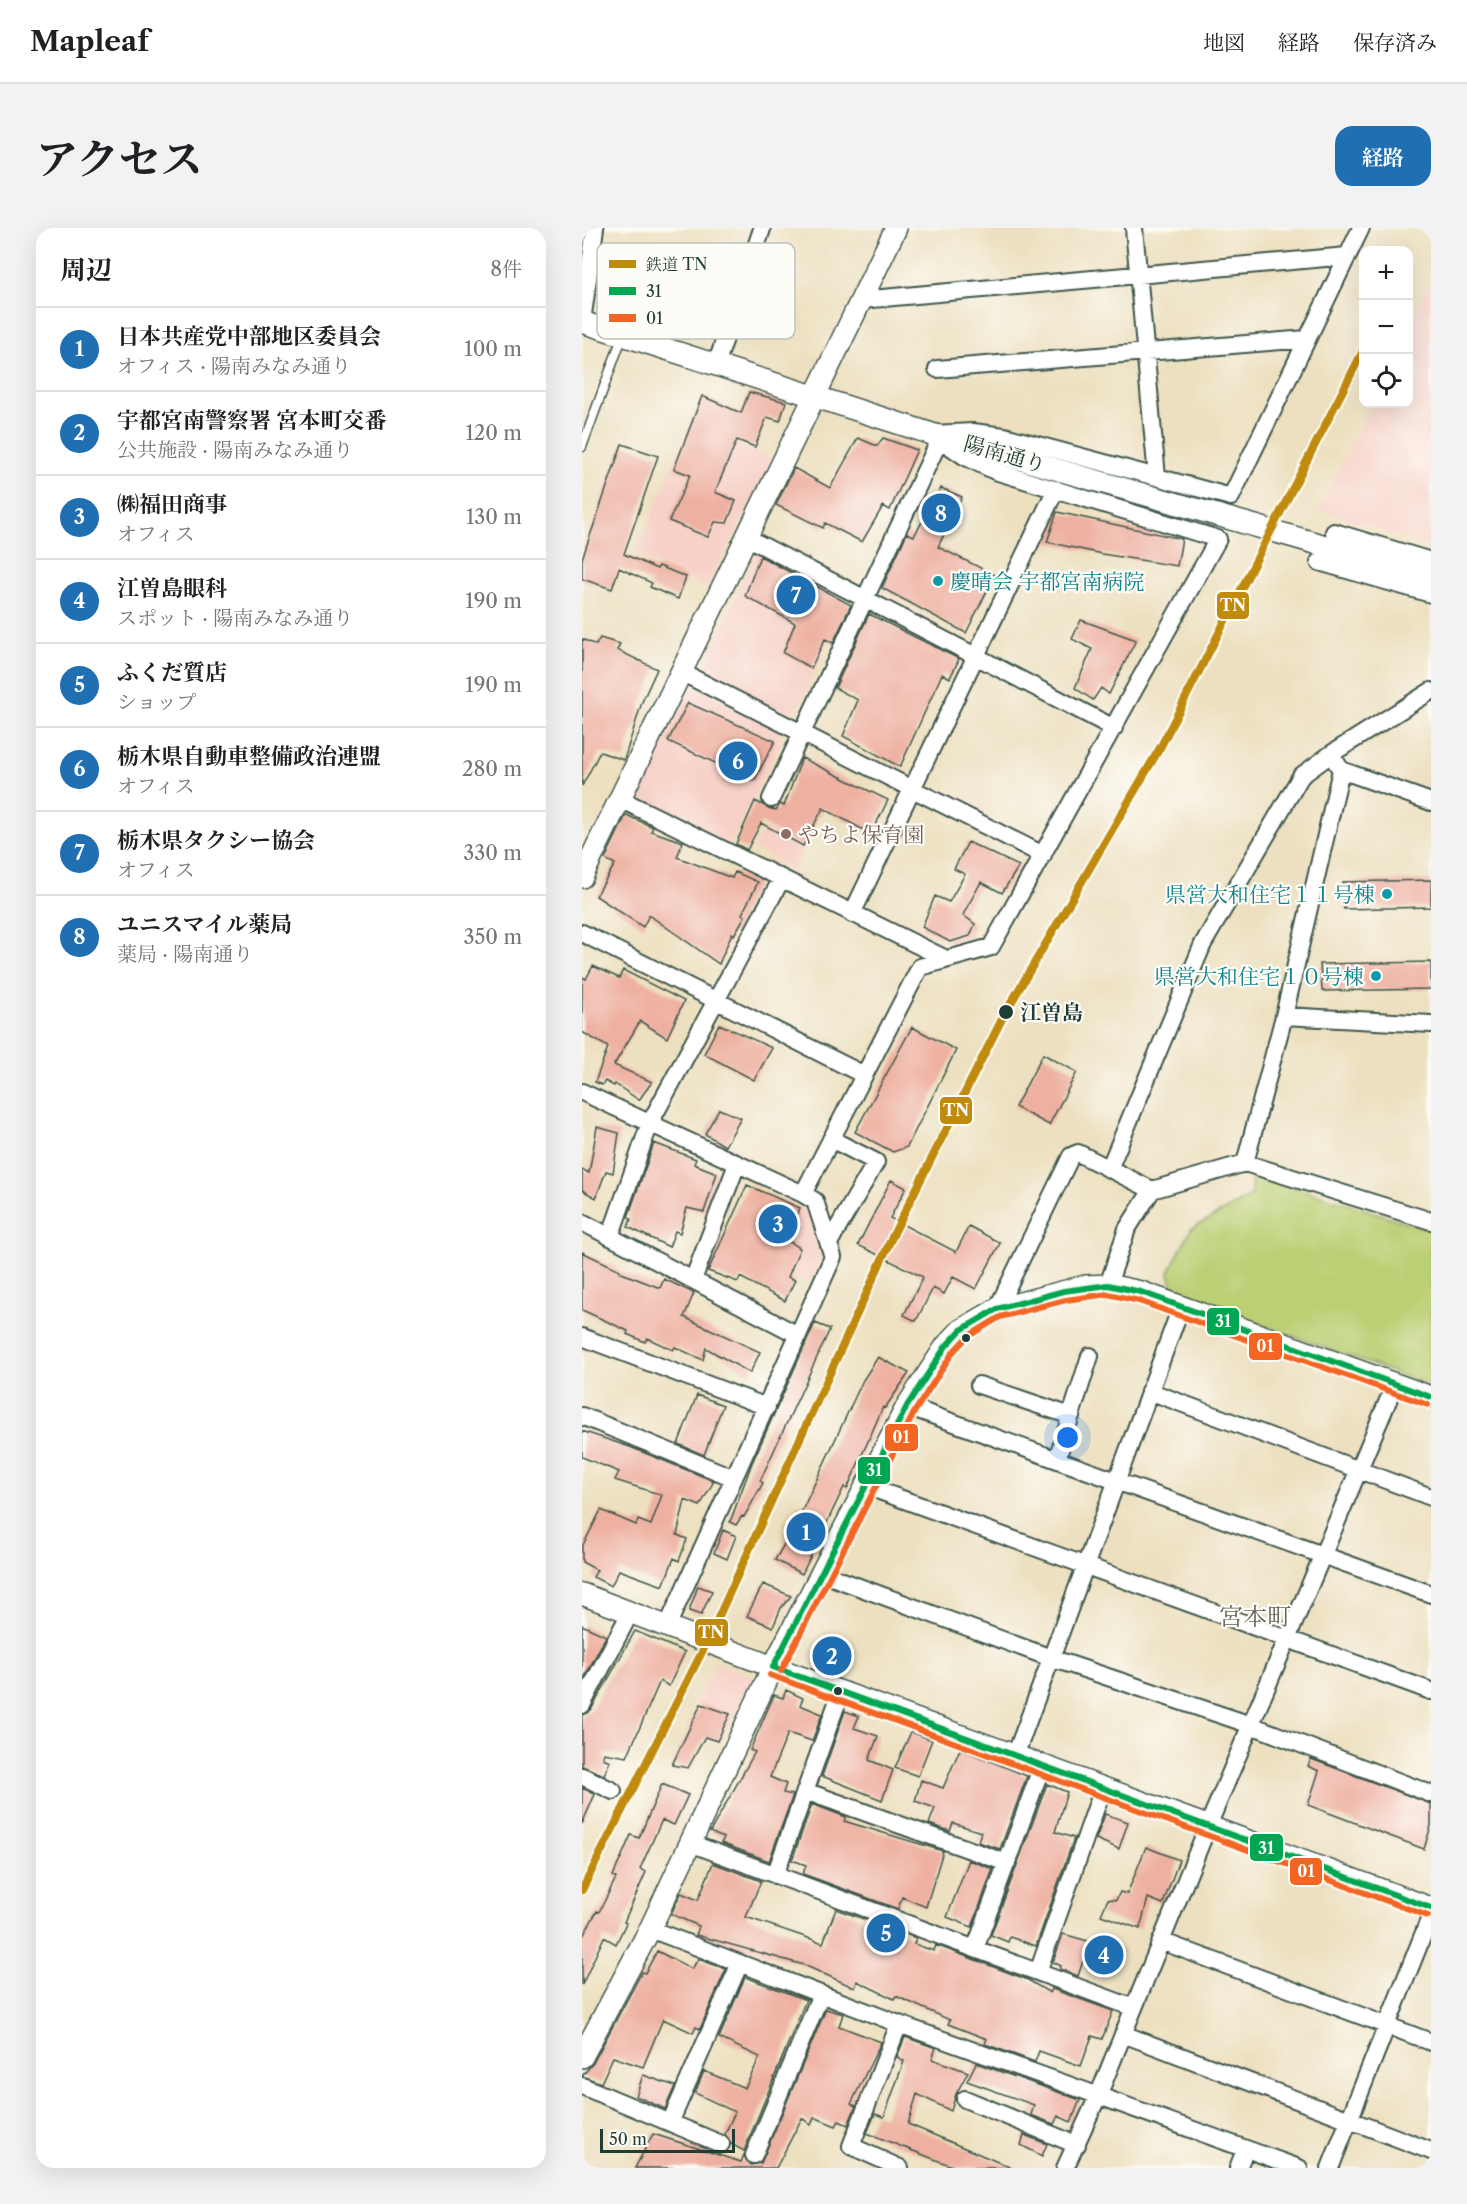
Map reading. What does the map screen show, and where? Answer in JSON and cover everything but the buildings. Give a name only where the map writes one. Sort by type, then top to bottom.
[{"type":"street","points":[[582,322],[585,273],[595,228]]},
{"type":"street","points":[[756,243],[761,228]]},
{"type":"street","points":[[582,877],[896,228]]},
{"type":"street","points":[[1134,228],[1157,477]]},
{"type":"street","points":[[936,436],[973,432],[1004,436],[1231,497],[1361,228]]},
{"type":"street","points":[[861,300],[1347,256]]},
{"type":"street","name":"陽南通り","points":[[582,322],[597,327]]},
{"type":"street","name":"陽南通り","points":[[635,339],[936,436],[1431,576]]},
{"type":"street","points":[[716,365],[725,339]]},
{"type":"street","points":[[937,369],[1307,339]]},
{"type":"street","points":[[802,1194],[920,966],[991,947],[1218,539],[995,471],[964,456],[936,436]]},
{"type":"street","points":[[771,799],[936,436]]},
{"type":"street","points":[[852,914],[1056,489]]},
{"type":"street","points":[[1334,532],[1431,561]]},
{"type":"street","points":[[746,537],[1114,728]]},
{"type":"street","points":[[1319,562],[1431,594]]},
{"type":"street","points":[[681,672],[1043,855]]},
{"type":"street","points":[[1109,1169],[1203,944],[1301,776],[1331,754],[1431,692]]},
{"type":"street","points":[[1331,754],[1341,770],[1431,802]]},
{"type":"street","points":[[1245,1163],[1284,1016],[1341,770]]},
{"type":"street","points":[[620,799],[944,958]]},
{"type":"street","points":[[610,1237],[650,1123],[781,880]]},
{"type":"street","points":[[582,933],[864,1075]]},
{"type":"street","points":[[1284,1016],[1431,1024]]},
{"type":"street","points":[[582,1092],[815,1201],[833,1257],[667,1627]]},
{"type":"street","points":[[829,1243],[876,1162],[831,1139]]},
{"type":"street","points":[[997,1309],[1071,1156],[1078,1153],[1152,1190]]},
{"type":"street","points":[[1108,1286],[1127,1229],[1152,1190],[1245,1163],[1431,1221]]},
{"type":"street","points":[[693,1280],[737,1164]]},
{"type":"street","points":[[582,1222],[798,1335]]},
{"type":"street","points":[[582,2057],[650,1929],[773,1667],[907,1406],[946,1346],[961,1330],[997,1309],[1064,1291],[1108,1286],[1141,1292],[1431,1397]]},
{"type":"street","points":[[1015,1756],[1181,1306]]},
{"type":"street","points":[[582,1337],[767,1407]]},
{"type":"street","points":[[1057,1459],[1090,1356]]},
{"type":"street","points":[[1065,2168],[1098,2096],[1208,1826],[1395,1384]]},
{"type":"street","points":[[980,1385],[1071,1416]]},
{"type":"street","points":[[1149,1391],[1359,1472],[1431,1497]]},
{"type":"street","points":[[907,1406],[1431,1594]]},
{"type":"street","points":[[582,1416],[734,1478]]},
{"type":"street","points":[[866,1486],[1431,1691]]},
{"type":"street","points":[[821,1573],[1050,1658],[1251,1725],[1431,1794]]},
{"type":"street","points":[[582,1594],[773,1667],[1431,1908]]},
{"type":"street","points":[[582,1705],[630,1613]]},
{"type":"street","points":[[775,1875],[841,1692]]},
{"type":"street","points":[[975,1949],[1042,1766]]},
{"type":"street","points":[[582,1776],[614,1791]]},
{"type":"street","points":[[1038,1972],[1103,1788]]},
{"type":"street","points":[[805,1791],[1007,1863]]},
{"type":"street","points":[[690,1843],[1134,2008]]},
{"type":"street","points":[[1330,2168],[1431,1915]]},
{"type":"street","points":[[650,1929],[899,2024],[1299,2168]]},
{"type":"street","points":[[1161,1941],[1431,2042]]},
{"type":"street","points":[[670,2123],[740,1963]]},
{"type":"street","points":[[754,2155],[821,1994]]},
{"type":"street","points":[[899,2024],[850,2146],[900,2168]]},
{"type":"street","points":[[1123,2034],[1431,2151]]},
{"type":"street","points":[[582,2086],[721,2144]]},
{"type":"street","points":[[965,2099],[1077,2145]]},
{"type":"street","points":[[1238,2168],[1245,2150]]},
{"type":"lane","points":[[582,447],[622,339]]},
{"type":"shaded area","points":[[1431,280],[1431,547],[1319,510],[1369,408],[1413,408],[1413,318]]},
{"type":"shaded area","points":[[690,425],[773,458],[708,587],[635,555]]},
{"type":"shaded area","points":[[757,548],[848,594],[799,709],[785,715],[701,673]]},
{"type":"shaded area","points":[[685,682],[779,729],[781,744],[730,845],[636,799],[634,786]]},
{"type":"shaded area","name":"やちよ保育園","points":[[779,804],[817,819],[793,870],[753,848]]},
{"type":"shaded area","points":[[772,1197],[808,1212],[822,1259],[810,1284],[750,1258]]},
{"type":"shaded area","points":[[716,1662],[754,1677],[721,1744],[685,1729]]},
{"type":"green space","points":[[1252,1174],[1431,1230],[1431,1386],[1174,1293],[1169,1272],[1191,1229],[1251,1196]]},
{"type":"rail line","name":"TN","points":[[582,1890],[707,1642],[894,1233],[1004,1015],[1161,746],[1361,354]]},
{"type":"transit line","name":"31","points":[[773,1667],[907,1406],[946,1346],[961,1330],[997,1309],[1064,1291],[1108,1285],[1141,1292],[1431,1397]]},
{"type":"transit line","name":"01","points":[[781,1671],[915,1411],[953,1352],[967,1337],[1000,1317],[1066,1300],[1108,1294],[1139,1301],[1428,1405]]},
{"type":"transit line","name":"31","points":[[773,1667],[1431,1908]]},
{"type":"transit line","name":"01","points":[[770,1675],[1428,1916]]},
{"type":"place","name":"ユニスマイル薬局","points":[[941,513]]},
{"type":"place","name":"慶晴会 宇都宮南病院","points":[[938,581]]},
{"type":"place","name":"栃木県タクシー協会","points":[[796,595]]},
{"type":"place","name":"栃木県自動車整備政治連盟","points":[[738,761]]},
{"type":"place","name":"やちよ保育園","points":[[786,834]]},
{"type":"place","name":"県営大和住宅１１号棟","points":[[1387,894]]},
{"type":"place","name":"県営大和住宅１０号棟","points":[[1376,976]]},
{"type":"place","name":"江曽島","points":[[1006,1012]]},
{"type":"place","name":"㈱福田商事","points":[[778,1224]]},
{"type":"place","name":"日本共産党中部地区委員会","points":[[806,1532]]},
{"type":"place","name":"宇都宮南警察署 宮本町交番","points":[[832,1656]]},
{"type":"place","name":"ふくだ質店","points":[[886,1933]]},
{"type":"place","name":"江曽島眼科","points":[[1104,1955]]},
{"type":"district","name":"宮本町","points":[[1255,1616]]}]
